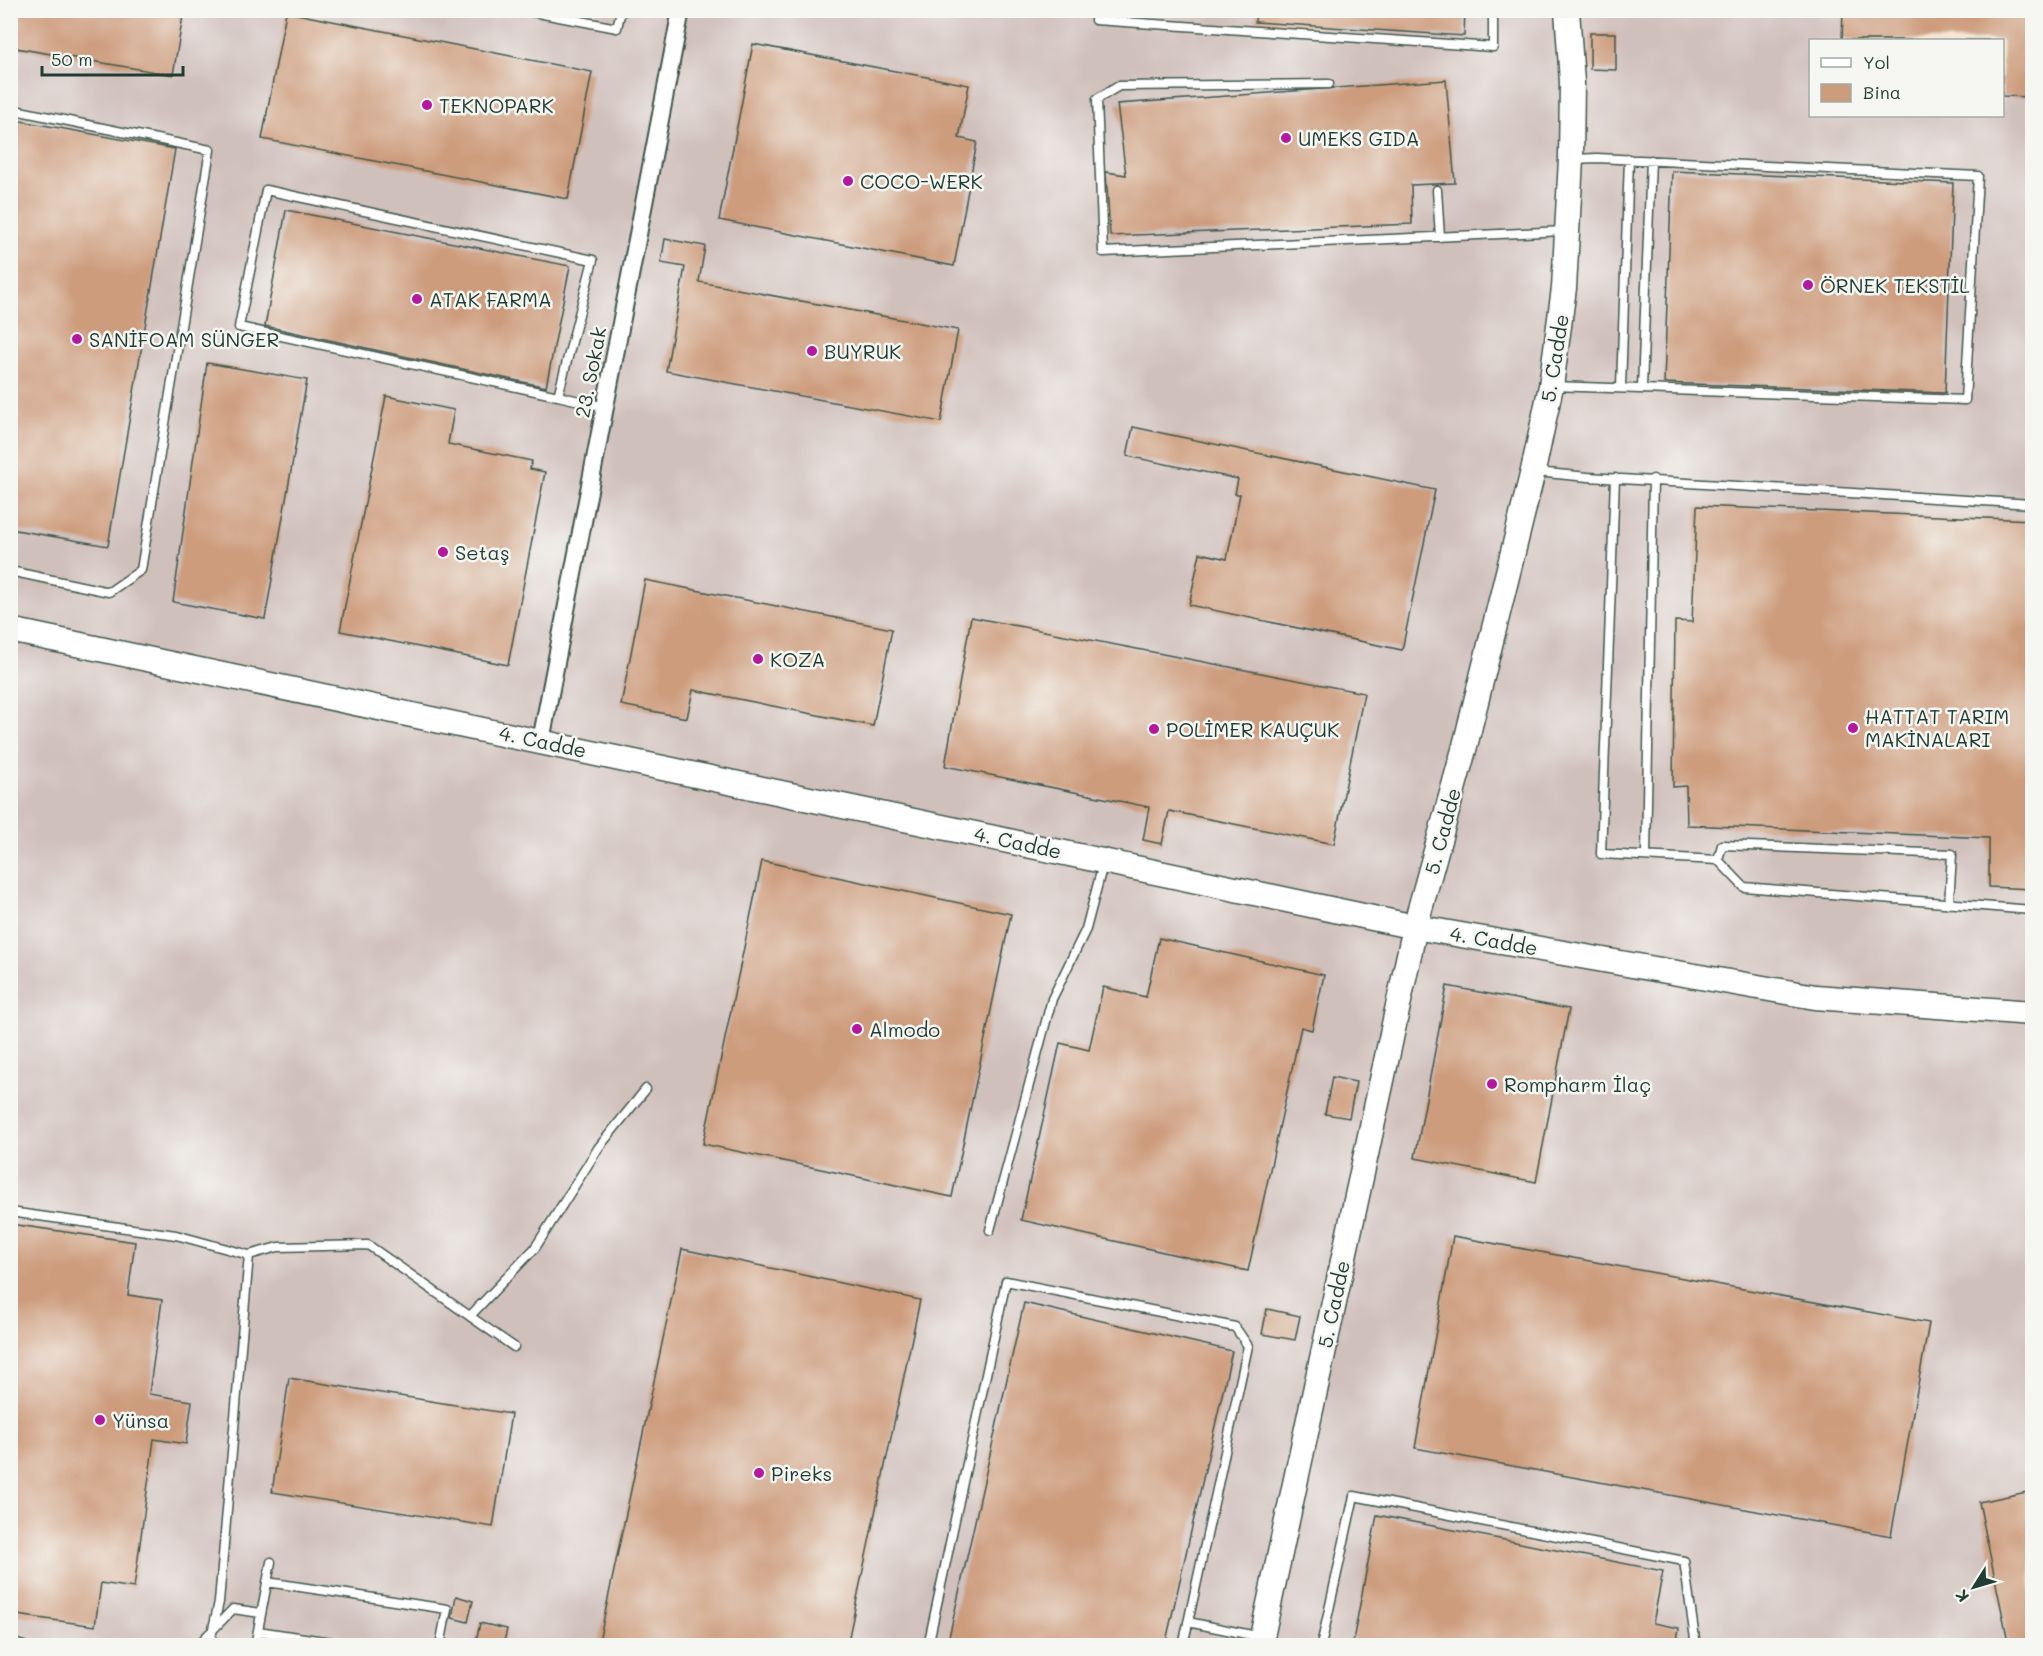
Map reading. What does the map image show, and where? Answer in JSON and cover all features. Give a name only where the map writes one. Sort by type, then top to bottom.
[{"type":"street","name":"23. Sokak","points":[[541,741],[681,10]]},
{"type":"street","name":"5. Cadde","points":[[1261,1641],[1415,927],[1465,746],[1533,471],[1551,386],[1564,288],[1571,159],[1572,82],[1567,10]]},
{"type":"street","name":"4. Cadde","points":[[10,630],[1415,927],[1815,997],[2032,1013]]},
{"type":"lane","points":[[522,10],[617,28],[621,10]]},
{"type":"lane","points":[[1096,10],[1095,20],[1493,47],[1493,10]]},
{"type":"lane","points":[[1329,84],[1119,86],[1097,99],[1103,252],[1567,231]]},
{"type":"lane","points":[[10,109],[210,150],[141,570],[109,592],[10,571]]},
{"type":"lane","points":[[1551,386],[1965,400],[1978,176],[1629,159],[1571,159]]},
{"type":"lane","points":[[1621,387],[1629,159]]},
{"type":"lane","points":[[1642,388],[1651,160]]},
{"type":"lane","points":[[558,396],[593,260],[266,190],[239,327],[605,407]]},
{"type":"lane","points":[[1437,190],[1440,237]]},
{"type":"lane","points":[[1533,471],[2032,504]]},
{"type":"lane","points":[[1615,478],[1601,854],[1718,860],[1744,887],[2032,910]]},
{"type":"lane","points":[[1646,856],[1653,480]]},
{"type":"lane","points":[[1718,860],[1722,845],[1952,854],[1949,904]]},
{"type":"lane","points":[[990,1230],[1052,999],[1086,929],[1104,860]]},
{"type":"lane","points":[[470,1316],[535,1248],[599,1147],[646,1089]]},
{"type":"lane","points":[[10,1212],[176,1234],[249,1255],[278,1247],[368,1245],[514,1347]]},
{"type":"lane","points":[[209,1646],[219,1602],[249,1255]]},
{"type":"lane","points":[[928,1646],[1006,1281],[1235,1327],[1248,1346],[1184,1646]]},
{"type":"lane","points":[[1321,1646],[1354,1496],[1683,1561],[1696,1646]]},
{"type":"lane","points":[[255,1646],[271,1562]]},
{"type":"lane","points":[[267,1582],[447,1609],[440,1646]]},
{"type":"lane","points":[[197,1646],[233,1609],[261,1613]]},
{"type":"lane","points":[[1188,1622],[1261,1641]]},
{"type":"lane","points":[[258,1631],[357,1646]]},
{"type":"lane","points":[[10,1642],[24,1646]]},
{"type":"shaded area","points":[[11,11],[2032,11],[2032,1645],[11,1645]]},
{"type":"building","points":[[10,10],[184,10],[173,75],[10,47]]},
{"type":"building","points":[[1256,10],[1465,10],[1464,36],[1255,22]]},
{"type":"building","points":[[1843,10],[2032,10],[2032,97],[2004,96],[2004,39],[1842,39]]},
{"type":"building","name":"TEKNOPARK","points":[[286,12],[592,72],[568,199],[262,139]]},
{"type":"building","points":[[1590,33],[1616,33],[1616,70],[1590,69]]},
{"type":"building","name":"COCO-WERK","points":[[753,44],[969,85],[959,138],[977,142],[954,266],[719,220]]},
{"type":"building","name":"UMEKS GIDA","points":[[1446,80],[1455,183],[1411,185],[1412,224],[1110,236],[1106,172],[1126,175],[1117,104]]},
{"type":"building","name":"SANİFOAM SÜNGER","points":[[10,119],[175,149],[108,546],[10,529]]},
{"type":"building","name":"ÖRNEK TEKSTİL","points":[[1672,171],[1953,183],[1945,393],[1664,383]]},
{"type":"building","name":"ATAK FARMA","points":[[286,210],[570,266],[546,387],[265,326]]},
{"type":"building","name":"BUYRUK","points":[[665,239],[705,246],[699,282],[958,330],[941,422],[666,371],[685,267],[661,263]]},
{"type":"building","points":[[207,363],[307,380],[265,619],[173,602]]},
{"type":"building","name":"Setaş","points":[[386,396],[454,410],[448,444],[532,461],[530,469],[545,472],[508,665],[340,631]]},
{"type":"building","points":[[1133,427],[1435,490],[1402,650],[1189,605],[1200,553],[1227,559],[1240,494],[1235,494],[1238,479],[1127,456]]},
{"type":"building","name":"HATTAT TARIM MAKİNALARI","points":[[1697,506],[2032,520],[2032,889],[1989,887],[1989,838],[1687,825],[1686,786],[1673,787],[1675,621],[1692,622]]},
{"type":"building","name":"KOZA","points":[[645,580],[892,629],[873,726],[693,690],[687,718],[621,705]]},
{"type":"building","name":"POLİMER KAUÇUK","points":[[971,617],[1364,693],[1334,844],[1169,811],[1162,844],[1143,840],[1149,807],[945,766]]},
{"type":"building","name":"Almodo","points":[[762,861],[1011,914],[952,1197],[703,1144]]},
{"type":"building","points":[[1159,938],[1324,975],[1312,1030],[1301,1027],[1248,1271],[1021,1220],[1060,1043],[1089,1050],[1103,987],[1146,997]]},
{"type":"building","name":"Rompharm İlaç","points":[[1447,986],[1569,1009],[1536,1182],[1415,1158]]},
{"type":"building","points":[[1332,1077],[1356,1082],[1349,1118],[1325,1114]]},
{"type":"building","name":"Yünsa","points":[[10,1224],[135,1242],[128,1295],[162,1300],[149,1394],[192,1401],[186,1444],[154,1439],[134,1588],[101,1583],[95,1626],[10,1614]]},
{"type":"building","points":[[1453,1236],[1929,1323],[1891,1536],[1415,1448]]},
{"type":"building","name":"Pireks","points":[[682,1249],[920,1300],[847,1646],[598,1646]]},
{"type":"building","points":[[1024,1303],[1232,1351],[1165,1646],[947,1646]]},
{"type":"building","points":[[1267,1309],[1300,1316],[1295,1340],[1262,1334]]},
{"type":"building","points":[[289,1378],[511,1414],[493,1527],[272,1492]]},
{"type":"building","points":[[2032,1491],[2032,1646],[2009,1646],[1979,1502]]},
{"type":"building","points":[[1377,1515],[1663,1571],[1653,1623],[1679,1628],[1676,1646],[1352,1646]]},
{"type":"building","points":[[456,1596],[473,1601],[468,1622],[452,1618]]},
{"type":"building","points":[[480,1623],[507,1629],[503,1646],[475,1646]]},
{"type":"place","name":"TEKNOPARK","points":[[427,105]]},
{"type":"place","name":"UMEKS GIDA","points":[[1286,138]]},
{"type":"place","name":"COCO-WERK","points":[[848,181]]},
{"type":"place","name":"ÖRNEK TEKSTİL","points":[[1808,285]]},
{"type":"place","name":"ATAK FARMA","points":[[417,299]]},
{"type":"place","name":"SANİFOAM SÜNGER","points":[[77,339]]},
{"type":"place","name":"BUYRUK","points":[[812,351]]},
{"type":"place","name":"Setaş","points":[[443,552]]},
{"type":"place","name":"KOZA","points":[[758,659]]},
{"type":"place","name":"HATTAT TARIM MAKİNALARI","points":[[1853,728]]},
{"type":"place","name":"POLİMER KAUÇUK","points":[[1154,729]]},
{"type":"place","name":"Almodo","points":[[857,1029]]},
{"type":"place","name":"Rompharm İlaç","points":[[1492,1084]]},
{"type":"place","name":"Yünsa","points":[[100,1420]]},
{"type":"place","name":"Pireks","points":[[759,1473]]}]
